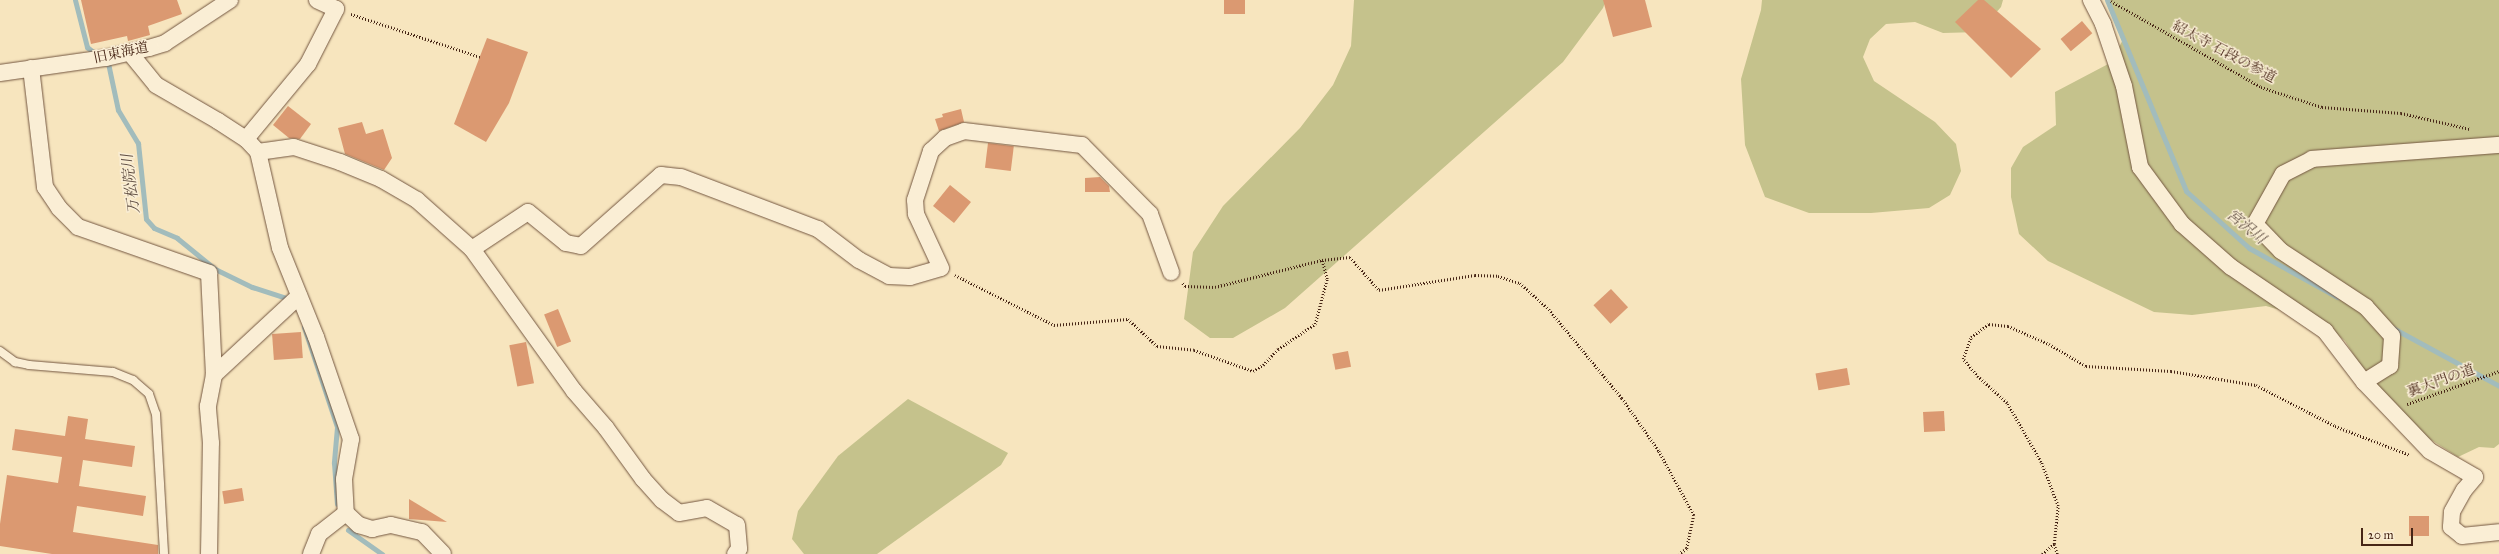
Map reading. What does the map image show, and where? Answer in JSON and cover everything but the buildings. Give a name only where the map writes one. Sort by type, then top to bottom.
[{"type":"street","name":"旧東海道","points":[[0,73],[106,58],[165,43],[230,0]]},
{"type":"street","points":[[246,139],[308,64],[336,9],[316,0]]},
{"type":"street","points":[[2091,0],[2103,24],[2124,86],[2140,167],[2182,224],[2231,267],[2325,331],[2364,382],[2389,410],[2430,451],[2475,477],[2464,490],[2452,512],[2451,527],[2462,536],[2499,532]]},
{"type":"street","points":[[130,53],[156,85],[246,139],[258,152],[280,248],[316,337],[350,438],[344,479],[346,513],[359,525],[372,529],[391,525],[422,532],[439,547],[443,554]]},
{"type":"street","points":[[31,68],[45,187],[59,208],[78,227],[209,273],[214,375],[208,406],[211,443],[209,554]]},
{"type":"street","points":[[472,249],[528,212],[566,243],[581,246],[661,175],[681,177],[818,229],[859,260],[889,276],[910,277],[941,268],[916,214],[915,200],[931,152],[945,138],[964,131],[1082,145],[1150,214],[1171,272]]},
{"type":"street","points":[[2364,382],[2390,366],[2392,336],[2366,307],[2281,251],[2255,224],[2283,174],[2312,159],[2499,145]]},
{"type":"street","points":[[258,152],[294,147],[340,162],[381,179],[417,200],[472,249],[574,391],[606,428],[643,479],[662,500],[679,513],[707,508],[737,525],[739,549],[735,554]]},
{"type":"street","points":[[214,375],[299,296]]},
{"type":"street","points":[[311,554],[319,534],[346,513]]},
{"type":"lane","points":[[0,351],[15,362],[29,365],[113,372],[133,380],[149,394],[156,414],[164,554]]},
{"type":"path","name":"紹太寺 石段の参道","points":[[2110,0],[2261,87],[2322,107],[2401,113],[2473,130]]},
{"type":"path","points":[[336,9],[480,57]]},
{"type":"path","points":[[1171,272],[1185,286],[1215,287],[1322,260],[1350,257],[1380,290],[1476,275],[1498,276],[1520,283],[1547,308],[1622,398],[1658,451],[1694,515],[1687,549],[1679,554]]},
{"type":"path","points":[[941,268],[1054,325],[1128,319],[1157,346],[1194,350],[1253,371],[1263,365],[1278,349],[1314,324],[1327,279],[1322,260]]},
{"type":"path","points":[[2057,554],[2054,544],[2058,506],[2042,462],[2007,403],[1978,377],[1963,358],[1972,337],[1989,324],[2008,326],[2049,344],[2086,366],[2171,371],[2256,385],[2335,426],[2418,458],[2430,451]]},
{"type":"path","name":"裏大門の道","points":[[2389,410],[2499,371]]},
{"type":"path","points":[[2042,554],[2054,544]]},
{"type":"shaded area","points":[[1354,0],[1606,0],[1603,8],[1563,62],[1285,308],[1233,338],[1210,338],[1184,319],[1193,252],[1223,206],[1300,128],[1333,85],[1351,46]]},
{"type":"shaded area","points":[[1762,0],[2003,0],[2001,7],[1979,32],[1943,33],[1915,22],[1886,24],[1870,39],[1863,57],[1874,81],[1935,122],[1956,144],[1961,171],[1950,195],[1929,208],[1871,213],[1809,213],[1765,197],[1745,145],[1741,79],[1761,10]]},
{"type":"shaded area","points":[[2106,0],[2499,0],[2499,444],[2494,448],[2479,447],[2458,457],[2425,436],[2364,371],[2345,341],[2323,322],[2266,306],[2192,315],[2154,312],[2048,261],[2019,234],[2011,197],[2011,168],[2023,147],[2056,125],[2055,92],[2112,62],[2124,37]]},
{"type":"shaded area","points":[[908,399],[1008,453],[1001,465],[877,554],[804,554],[792,539],[798,511],[838,456]]},
{"type":"waterway","name":"万松院川","points":[[75,0],[87,47],[97,55]]},
{"type":"waterway","name":"宮沢川","points":[[2107,0],[2186,191],[2249,248],[2337,297]]},
{"type":"waterway","name":"万松院川","points":[[105,61],[108,63],[118,110],[138,143],[146,219],[154,228],[177,238],[215,269],[252,287],[288,299]]},
{"type":"waterway","points":[[304,327],[337,427],[334,463],[337,504]]},
{"type":"waterway","name":"宮沢川","points":[[2391,327],[2499,386]]},
{"type":"waterway","points":[[348,530],[382,554]]}]
